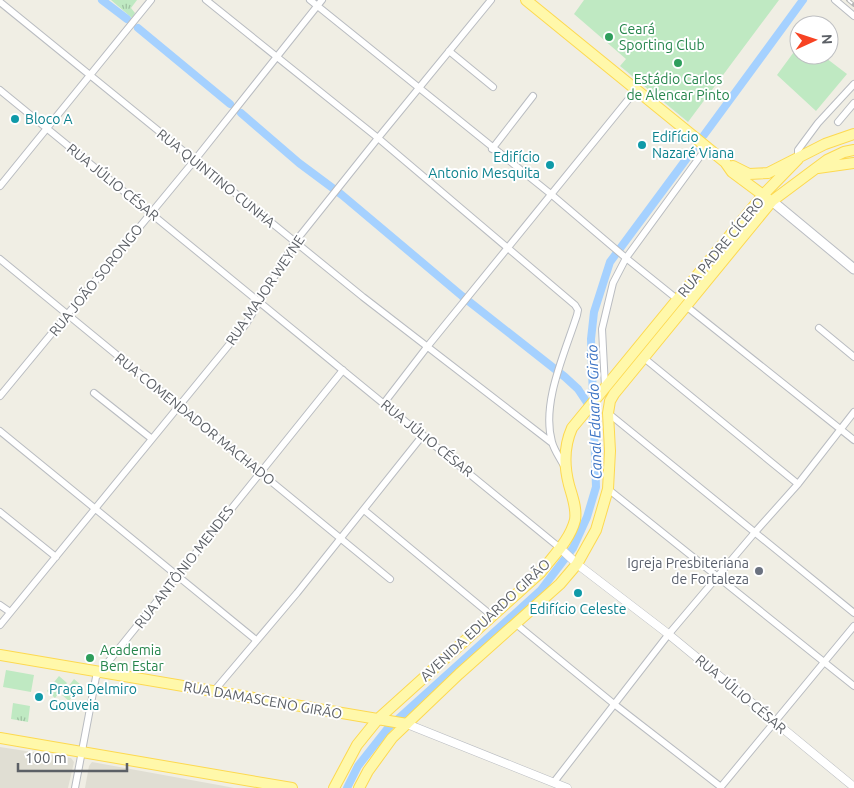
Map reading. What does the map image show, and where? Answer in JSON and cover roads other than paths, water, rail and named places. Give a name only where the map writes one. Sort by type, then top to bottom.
[{"type":"main road","points":[[526,0],[725,162],[743,172],[756,175],[768,173],[825,144],[854,134]]},
{"type":"main road","name":"RUA PADRE CÍCERO","points":[[608,413],[610,401],[772,201],[827,160],[849,151]]},
{"type":"main road","name":"RUA PADRE CÍCERO","points":[[588,408],[763,195],[798,159]]},
{"type":"main road","points":[[725,162],[732,172],[772,201],[854,268]]},
{"type":"main road","points":[[817,168],[854,163]]},
{"type":"main road","name":"AVENIDA EDUARDO GIRÃO","points":[[334,788],[357,745],[378,719],[563,550],[575,514],[566,459],[569,436],[572,428],[588,408]]},
{"type":"main road","name":"AVENIDA EDUARDO GIRÃO","points":[[359,788],[368,771],[392,738],[398,722],[452,680],[516,624],[560,584],[576,562],[596,530],[608,489],[610,451],[608,413]]},
{"type":"main road","name":"RUA DAMASCENO GIRÃO","points":[[0,655],[398,722]]},
{"type":"main road","points":[[0,738],[292,788]]},
{"type":"street","points":[[0,186],[151,0]]},
{"type":"street","points":[[206,0],[378,138],[575,305],[578,310],[557,377],[550,405],[549,422],[552,443],[567,470]]},
{"type":"street","points":[[310,0],[552,195],[624,257],[677,299]]},
{"type":"street","name":"RUA JOÃO SORONGO","points":[[0,396],[194,161],[237,104],[278,57],[322,0]]},
{"type":"street","name":"RUA MAJOR WEYNE","points":[[0,625],[246,324],[295,242],[491,0]]},
{"type":"street","points":[[835,0],[854,16]]},
{"type":"street","name":"RUA QUINTINO CUNHA","points":[[0,2],[295,242],[552,443]]},
{"type":"street","points":[[449,51],[493,86]]},
{"type":"street","name":"RUA PADRE CÍCERO","points":[[798,159],[798,150],[818,123],[853,88]]},
{"type":"street","name":"RUA JÚLIO CÉSAR","points":[[0,90],[854,787]]},
{"type":"street","points":[[384,403],[427,347],[636,90]]},
{"type":"street","points":[[492,148],[533,96]]},
{"type":"street","points":[[838,122],[854,102]]},
{"type":"street","points":[[603,391],[602,329],[609,292],[624,257],[707,147]]},
{"type":"street","name":"RUA COMENDADOR MACHADO","points":[[0,259],[390,579]]},
{"type":"street","points":[[686,306],[854,440]]},
{"type":"street","points":[[819,328],[854,357]]},
{"type":"street","points":[[644,358],[798,484]]},
{"type":"street","name":"RUA ANTÔNIO MENDES","points":[[75,788],[96,677],[259,472],[343,370]]},
{"type":"street","points":[[94,393],[152,439]]},
{"type":"street","points":[[556,785],[614,704],[668,634],[798,484],[854,412]]},
{"type":"street","points":[[608,413],[854,613]]},
{"type":"street","points":[[0,431],[256,640]]},
{"type":"street","points":[[214,691],[364,510],[423,435]]},
{"type":"street","points":[[608,489],[854,686]]},
{"type":"street","points":[[364,510],[491,615]]},
{"type":"street","points":[[0,512],[56,557]]},
{"type":"street","points":[[0,605],[10,612]]},
{"type":"street","points":[[516,624],[720,787],[854,626]]},
{"type":"street","points":[[398,722],[567,788]]},
{"type":"waterway","points":[[102,0],[127,19]]},
{"type":"waterway","name":"Canal Eduardo Girão","points":[[704,135],[803,0]]},
{"type":"waterway","points":[[138,28],[230,104]]},
{"type":"waterway","points":[[241,113],[299,163],[342,195],[462,296],[565,377],[578,389],[592,410]]},
{"type":"waterway","name":"Canal Eduardo Girão","points":[[347,788],[358,766],[388,728],[541,590],[573,548],[587,517],[596,487],[591,339],[594,312],[610,262],[693,150]]},
{"type":"railway","points":[[848,0],[854,5]]},
{"type":"place","name":"Ceará Sporting Club","points":[[609,37]]},
{"type":"place","name":"Estádio Carlos de Alencar Pinto","points":[[678,63]]},
{"type":"place","name":"Bloco A","points":[[15,119]]},
{"type":"place","name":"Edifício Nazaré Viana","points":[[642,145]]},
{"type":"place","name":"Edifício Antonio Mesquita","points":[[550,165]]},
{"type":"place","name":"Igreja Presbiteriana de Fortaleza","points":[[759,571]]},
{"type":"place","name":"Edifício Celeste","points":[[578,593]]},
{"type":"place","name":"Academia Bem Estar","points":[[90,658]]},
{"type":"place","name":"Praça Delmiro Gouveia","points":[[39,697]]}]
